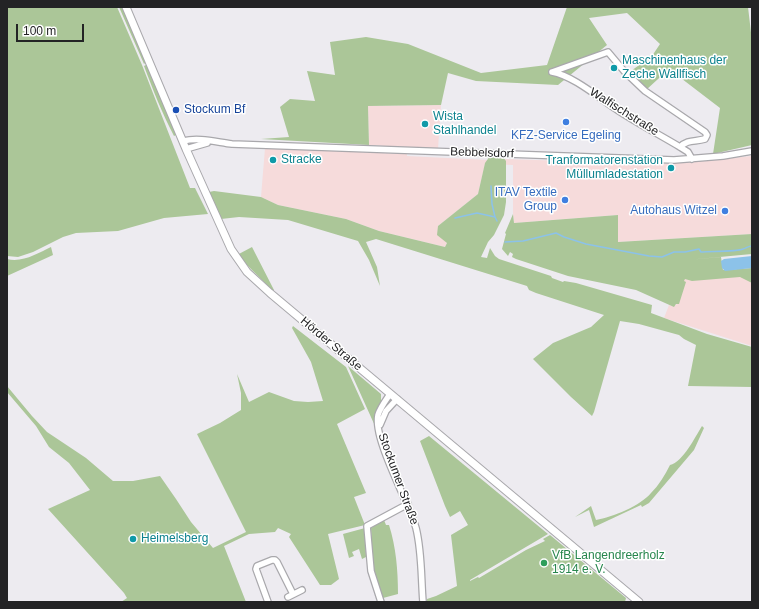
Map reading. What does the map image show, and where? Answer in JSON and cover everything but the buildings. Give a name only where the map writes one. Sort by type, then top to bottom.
[{"type":"main road","name":"Hörder Straße","points":[[126,7],[211,206],[233,252],[251,276],[639,602]]},
{"type":"street","name":"Walfischstraße","points":[[680,147],[684,142],[705,139],[707,135],[705,132],[645,91],[624,71],[608,52],[552,72],[560,74],[680,147],[688,152],[692,159]]},
{"type":"street","name":"Bebbelsdorf","points":[[182,141],[200,139],[210,142]]},
{"type":"street","name":"Bebbelsdorf","points":[[186,149],[210,142],[674,160],[726,156],[752,151]]},
{"type":"street","name":"Stockumer Straße","points":[[390,394],[378,416],[379,428],[383,446],[413,519],[419,545],[423,602]]},
{"type":"street","name":"Stockumer Straße","points":[[379,428],[384,415],[396,399]]},
{"type":"street","points":[[381,602],[371,570],[368,526],[408,504]]},
{"type":"street","points":[[268,602],[256,568],[272,560],[277,562],[291,595],[302,590]]},
{"type":"shaded area","points":[[441,105],[438,149],[369,145],[368,106]]},
{"type":"shaded area","points":[[265,148],[407,154],[407,156],[488,160],[490,156],[503,159],[668,164],[752,156],[752,234],[618,242],[618,215],[514,223],[513,165],[485,164],[478,194],[438,226],[447,243],[445,247],[379,231],[346,219],[278,205],[261,197]]},
{"type":"shaded area","points":[[721,257],[720,272],[752,276],[752,346],[664,318],[669,305],[676,305],[678,300],[685,260]]},
{"type":"green space","points":[[7,7],[117,7],[142,65],[190,188],[195,188],[208,214],[164,218],[118,231],[76,233],[63,237],[33,252],[18,257],[7,256]]},
{"type":"green space","points":[[119,7],[124,7],[147,61],[144,64]]},
{"type":"green space","points":[[567,7],[748,7],[752,41],[752,145],[713,154],[720,108],[669,69],[646,90],[628,73],[652,56],[660,44],[627,13],[589,18],[607,45],[558,85],[476,81],[448,73],[441,105],[368,106],[369,145],[261,139],[289,137],[280,107],[290,99],[315,101],[307,71],[335,75],[330,42],[366,37],[408,44],[481,73],[547,65]]},
{"type":"green space","points":[[148,65],[176,135],[174,136],[151,84],[144,66]]},
{"type":"green space","points":[[490,156],[503,159],[503,157],[506,161],[506,202],[504,215],[481,257],[487,258],[490,248],[499,259],[551,276],[552,278],[563,282],[576,283],[652,305],[651,313],[707,334],[752,347],[752,387],[688,386],[696,345],[679,335],[639,324],[620,321],[592,416],[533,359],[553,343],[591,327],[604,315],[536,293],[529,290],[527,286],[376,239],[366,242],[377,267],[380,286],[369,260],[358,241],[288,220],[239,217],[221,219],[209,192],[214,191],[261,197],[278,205],[346,219],[379,231],[445,247],[447,243],[437,235],[438,226],[478,194],[485,163]]},
{"type":"green space","points":[[513,214],[514,223],[618,215],[618,242],[752,234],[752,254],[687,260],[721,257],[723,270],[752,268],[752,283],[740,277],[692,281],[685,279],[684,281],[686,282],[679,304],[676,304],[674,307],[636,290],[568,276],[516,259],[512,257],[513,254],[510,252],[508,256],[502,249],[505,233]]},
{"type":"green space","points":[[51,247],[53,255],[7,276],[7,259],[25,259]]},
{"type":"green space","points":[[252,247],[274,290],[273,291],[246,264],[245,265],[237,255]]},
{"type":"green space","points":[[293,326],[346,367],[365,409],[337,424],[366,493],[354,497],[365,525],[328,534],[339,579],[331,585],[320,585],[289,537],[291,534],[278,528],[275,532],[249,534],[224,546],[246,602],[121,602],[127,598],[124,593],[48,509],[90,490],[69,463],[49,447],[36,426],[7,392],[7,386],[47,432],[86,458],[113,481],[133,481],[160,476],[191,522],[213,548],[246,532],[197,434],[220,423],[241,410],[241,393],[237,374],[249,402],[269,392],[294,401],[323,401],[311,362],[292,328]]},
{"type":"green space","points":[[348,366],[381,394],[381,401],[383,401],[375,416],[375,426]]},
{"type":"green space","points":[[702,426],[704,428],[694,450],[649,503],[642,507],[641,505],[594,527],[589,510],[575,517],[591,506],[596,520],[603,519],[618,514],[646,498],[657,487],[670,465],[675,463],[684,454]]},
{"type":"green space","points":[[429,436],[548,534],[470,581],[478,577],[479,578],[526,550],[545,541],[543,539],[550,535],[626,598],[625,602],[427,602],[427,599],[457,586],[451,535],[468,525],[460,511],[450,517],[445,506],[420,441]]},
{"type":"green space","points":[[384,520],[386,525],[389,525],[395,550],[398,594],[383,598],[373,567],[371,528]]},
{"type":"green space","points":[[365,528],[366,557],[362,559],[359,549],[352,552],[354,556],[349,558],[343,534]]},
{"type":"water","points":[[752,256],[752,268],[725,271],[722,268],[721,261],[724,259]]},
{"type":"waterway","points":[[491,186],[492,204],[495,217]]},
{"type":"waterway","points":[[455,218],[477,213],[495,217],[497,221]]},
{"type":"waterway","points":[[505,242],[523,241],[556,233],[586,244],[649,256],[662,257],[674,252],[685,252],[699,249],[701,252],[735,251],[752,246]]},
{"type":"place","name":"Maschinenhaus der Zeche Wallfisch","points":[[614,68]]},
{"type":"place","name":"Stockum Bf","points":[[176,110]]},
{"type":"place","name":"KFZ-Service Egeling","points":[[566,122]]},
{"type":"place","name":"Wista Stahlhandel","points":[[425,124]]},
{"type":"place","name":"Stracke","points":[[273,160]]},
{"type":"place","name":"Tranformatorenstation Müllumladestation","points":[[671,168]]},
{"type":"place","name":"ITAV Textile Group","points":[[565,200]]},
{"type":"place","name":"Autohaus Witzel","points":[[725,211]]},
{"type":"place","name":"Heimelsberg","points":[[133,539]]},
{"type":"place","name":"VfB Langendreerholz 1914 e. V.","points":[[544,563]]}]
